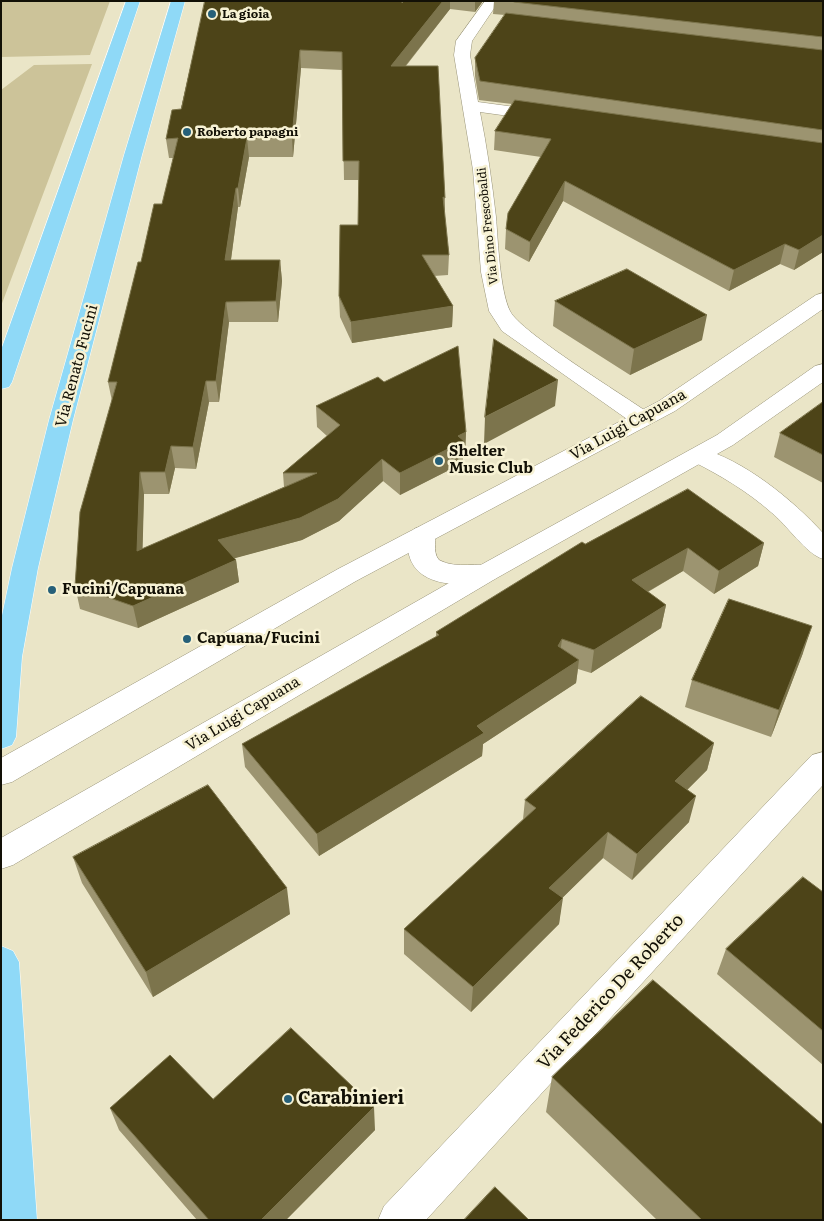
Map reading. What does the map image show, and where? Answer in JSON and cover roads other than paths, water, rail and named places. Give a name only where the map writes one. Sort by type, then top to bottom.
[{"type":"main road","points":[[1,382],[133,1]]},
{"type":"main road","name":"Via Renato Fucini","points":[[1,737],[8,657],[25,568],[61,420],[178,1]]},
{"type":"main road","points":[[1,962],[17,1220]]},
{"type":"street","name":"Via Dino Frescobaldi","points":[[492,1],[462,46],[463,66],[472,106],[482,170],[491,272],[499,311],[510,326],[531,342],[642,419]]},
{"type":"street","points":[[477,21],[497,24]]},
{"type":"street","points":[[472,106],[564,118]]},
{"type":"street","name":"Via Luigi Capuana","points":[[1,774],[347,575],[668,406],[823,299]]},
{"type":"street","name":"Via Luigi Capuana","points":[[1,855],[49,829],[486,573],[726,440],[823,371]]},
{"type":"street","points":[[699,455],[738,474],[769,497],[803,528],[823,550]]},
{"type":"street","name":"Via Luigi Capuana","points":[[423,535],[420,551],[424,561],[432,568],[444,573],[461,576],[486,573]]},
{"type":"street","name":"Via Federico De Roberto","points":[[398,1220],[823,764]]},
{"type":"place","name":"La gioia","points":[[212,14]]},
{"type":"place","name":"Roberto papagni","points":[[187,132]]},
{"type":"place","name":"Shelter Music Club","points":[[439,461]]},
{"type":"place","name":"Fucini/Capuana","points":[[52,590]]},
{"type":"place","name":"Capuana/Fucini","points":[[187,639]]},
{"type":"place","name":"Carabinieri","points":[[288,1099]]}]
